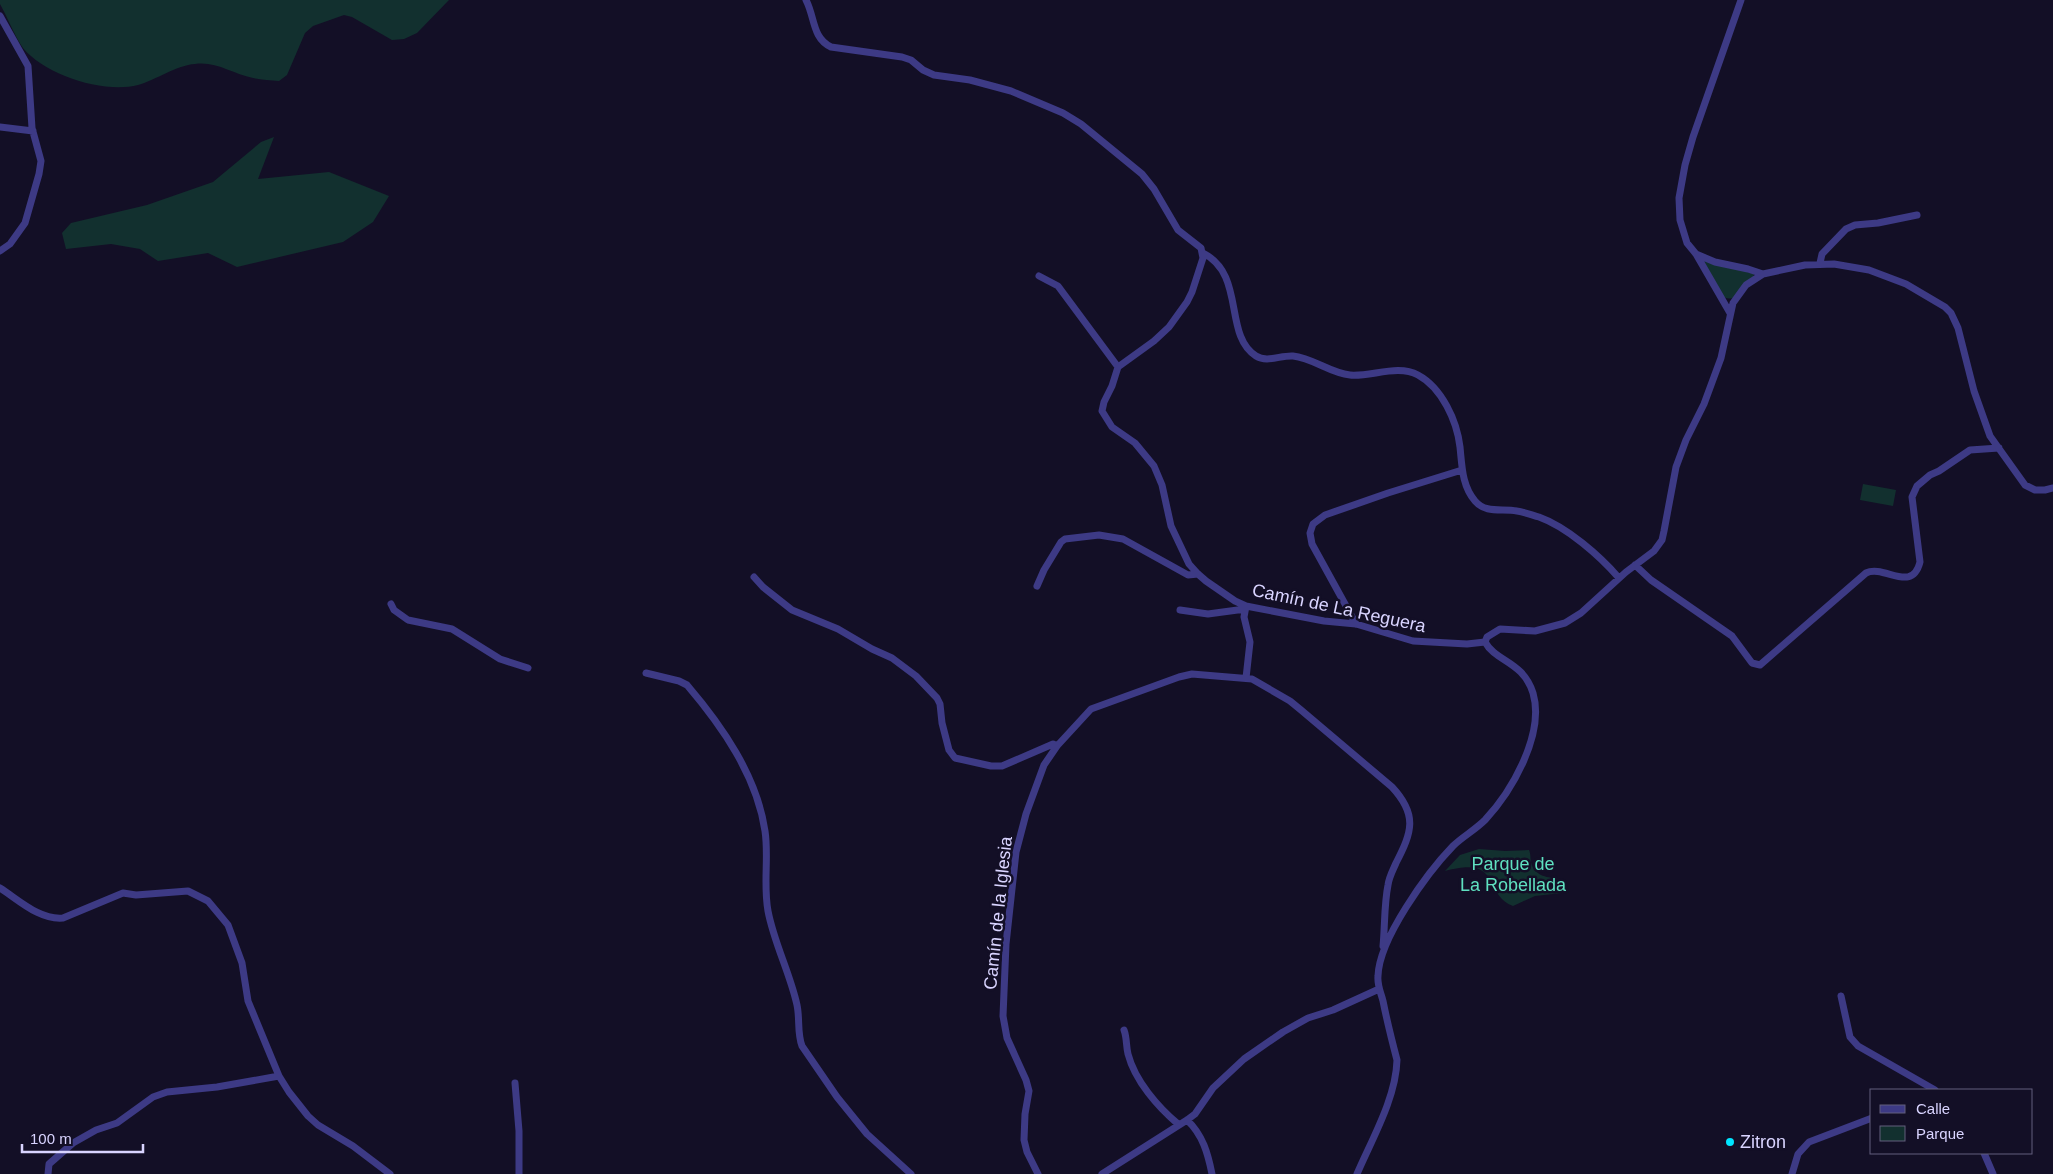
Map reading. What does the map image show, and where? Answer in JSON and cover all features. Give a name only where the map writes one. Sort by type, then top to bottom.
[{"type":"street","points":[[806,0],[816,31],[823,44],[831,48],[902,57],[911,60],[923,70],[934,75],[995,85],[1063,113],[1097,135],[1142,174],[1154,189],[1178,230],[1198,245],[1203,253],[1210,256],[1222,269],[1229,285],[1235,313],[1246,346],[1257,356],[1267,359],[1283,356],[1298,357],[1351,375],[1412,372],[1424,379],[1439,394],[1451,417],[1460,445],[1462,470],[1473,499],[1479,506],[1489,510],[1516,511],[1540,517],[1554,524],[1608,566],[1619,578]]},
{"type":"street","points":[[1730,312],[1696,254],[1687,243],[1679,210],[1684,164],[1741,0]]},
{"type":"street","points":[[0,16],[28,66],[33,131],[41,161],[25,223],[10,244],[0,251]]},
{"type":"street","points":[[0,127],[33,131]]},
{"type":"street","points":[[1820,264],[1822,254],[1846,229],[1855,225],[1878,224],[1917,215]]},
{"type":"street","points":[[1039,276],[1058,286],[1118,367],[1154,341],[1174,321],[1192,292],[1203,253]]},
{"type":"street","points":[[1696,254],[1715,262],[1763,274]]},
{"type":"street","points":[[1357,1174],[1391,1095],[1397,1072],[1397,1060],[1379,988],[1378,976],[1382,952],[1393,929],[1434,868],[1453,846],[1482,822],[1502,798],[1527,751],[1535,722],[1536,704],[1527,680],[1519,670],[1491,649],[1486,642],[1491,633],[1500,629],[1535,631],[1565,623],[1594,603],[1619,578],[1654,552],[1662,540],[1676,467],[1686,440],[1704,404],[1721,358],[1730,312],[1737,294],[1746,285],[1763,274],[1820,264],[1869,270],[1906,284],[1945,307],[1951,313],[1958,328],[1982,418],[1990,436],[2025,485],[2035,490],[2053,488]]},
{"type":"street","name":"Camín de La Reguera","points":[[1118,367],[1102,411],[1112,427],[1135,444],[1154,466],[1162,484],[1175,538],[1189,564],[1198,574],[1245,608],[1324,621],[1356,624],[1413,641],[1467,644],[1486,642]]},
{"type":"street","points":[[1635,565],[1651,580],[1732,636],[1752,663],[1760,665],[1870,570],[1879,570],[1893,576],[1905,578],[1916,571],[1919,568],[1920,557],[1912,497],[1917,486],[1930,475],[1970,450],[1999,448]]},
{"type":"street","points":[[1356,624],[1312,544],[1310,534],[1313,524],[1334,512],[1462,470]]},
{"type":"street","points":[[1037,586],[1044,570],[1061,542],[1065,539],[1099,535],[1123,539],[1188,575],[1198,574]]},
{"type":"street","points":[[754,577],[764,588],[792,610],[838,629],[872,649],[892,658],[916,676],[937,698],[940,704],[942,723],[949,750],[955,758],[992,766],[1002,766],[1053,744],[1057,746]]},
{"type":"street","points":[[391,604],[394,610],[408,620],[452,629],[500,659],[528,668]]},
{"type":"street","points":[[1180,610],[1208,614],[1245,608],[1244,617],[1250,642],[1246,678]]},
{"type":"street","points":[[646,673],[679,681],[687,685],[739,758],[760,807],[766,831],[766,897],[768,913],[797,1007],[799,1037],[802,1046],[837,1097],[867,1134],[911,1174]]},
{"type":"street","name":"Camín de la Iglesia","points":[[1038,1174],[1027,1152],[1024,1140],[1025,1114],[1029,1091],[1004,1027],[1004,964],[1016,852],[1040,772],[1057,746],[1092,709],[1100,704],[1192,674],[1246,678],[1258,682],[1301,710],[1392,787],[1407,807],[1411,827],[1409,836],[1388,884],[1382,952]]},
{"type":"street","points":[[0,888],[44,916],[54,918],[63,918],[123,893],[136,895],[188,890],[208,901],[228,925],[242,962],[248,1001],[279,1076],[308,1116],[318,1125],[353,1146],[390,1174]]},
{"type":"street","points":[[1102,1174],[1195,1114],[1213,1088],[1244,1059],[1283,1032],[1308,1018],[1334,1010],[1379,988]]},
{"type":"street","points":[[1841,996],[1850,1037],[1858,1046],[1933,1089]]},
{"type":"street","points":[[1124,1030],[1128,1055],[1134,1069],[1149,1093],[1168,1116],[1178,1124]]},
{"type":"street","points":[[48,1174],[49,1164],[73,1143],[96,1130],[116,1123],[153,1097],[167,1092],[217,1087],[279,1076]]},
{"type":"street","points":[[515,1084],[519,1131],[519,1174]]},
{"type":"street","points":[[1792,1174],[1798,1154],[1809,1142],[1870,1119]]},
{"type":"street","points":[[1187,1120],[1201,1137],[1209,1157],[1212,1174]]},
{"type":"street","points":[[1984,1154],[1993,1174]]},
{"type":"green space","points":[[0,0],[449,0],[417,33],[404,39],[392,40],[352,17],[344,15],[313,26],[305,33],[287,75],[279,81],[253,78],[210,64],[203,64],[181,67],[138,85],[109,87],[76,80],[60,74],[33,58],[20,43],[0,4]]},
{"type":"green space","points":[[274,137],[258,179],[329,172],[389,196],[373,222],[343,242],[237,267],[208,253],[158,261],[140,249],[111,244],[66,249],[62,233],[71,223],[147,205],[213,182],[261,142]]},
{"type":"green space","points":[[1703,257],[1754,274],[1752,280],[1734,298],[1722,296],[1712,284],[1700,263]]},
{"type":"green space","points":[[1863,484],[1896,490],[1893,506],[1860,500]]},
{"type":"green space","name":"Parque de La Robellada","points":[[1479,849],[1529,850],[1531,862],[1535,870],[1545,876],[1557,878],[1562,893],[1535,896],[1513,906],[1497,893],[1484,872],[1476,868],[1463,867],[1445,871],[1460,855]]},
{"type":"place","name":"Zitron","points":[[1730,1142]]}]
